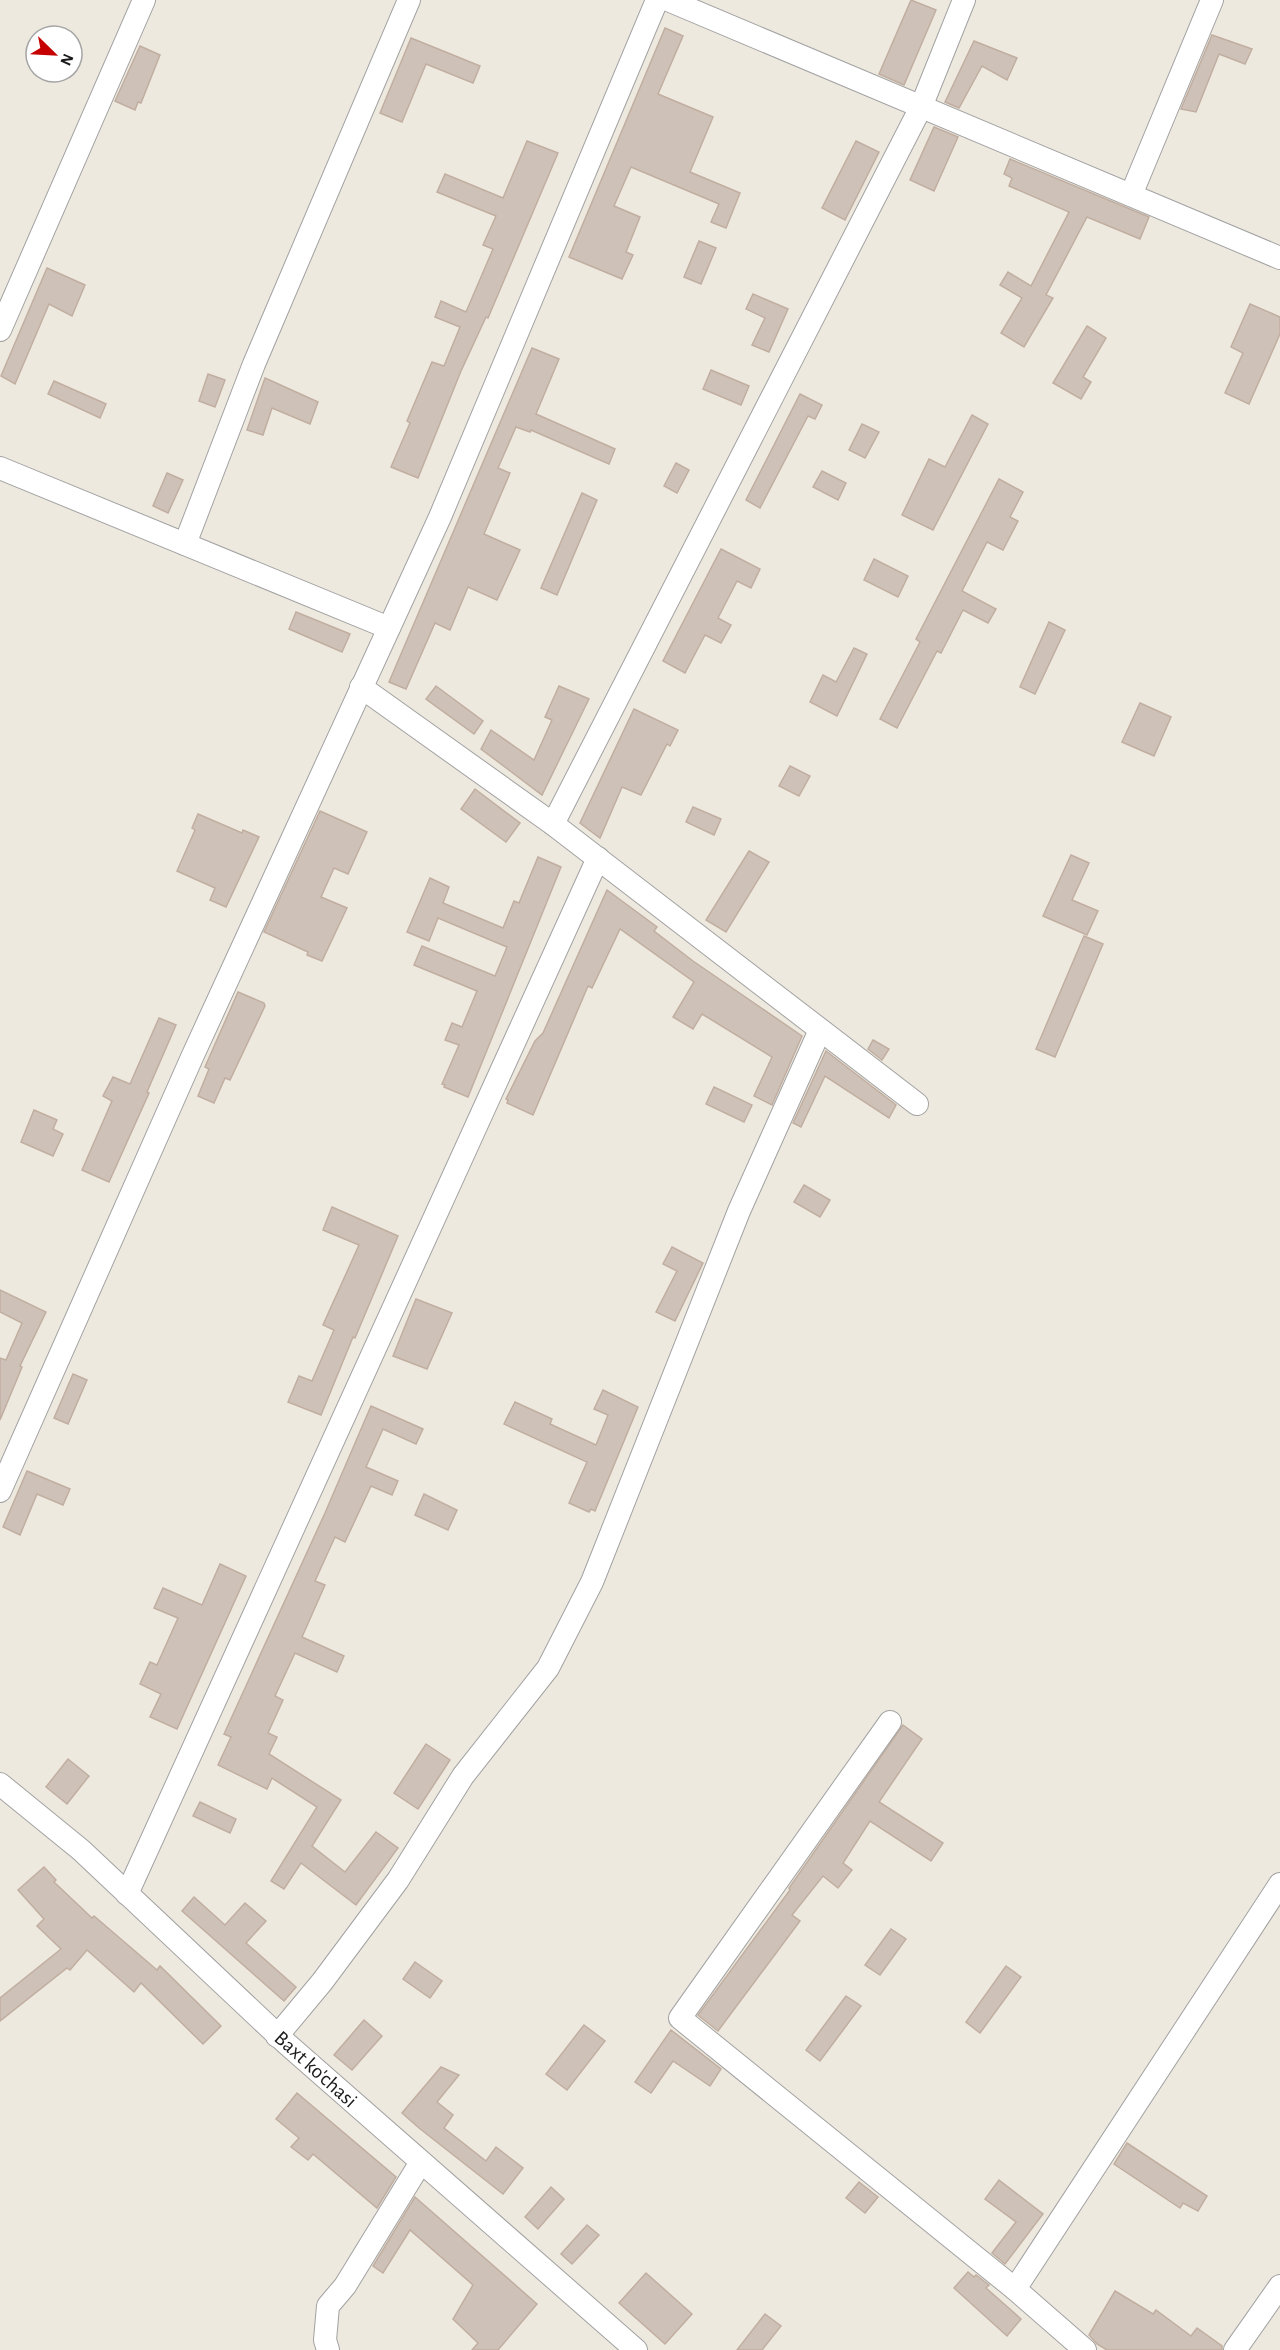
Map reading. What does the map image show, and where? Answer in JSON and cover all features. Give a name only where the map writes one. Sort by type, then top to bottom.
[{"type":"street","points":[[0,330],[144,0]]},
{"type":"street","points":[[185,544],[254,364],[409,0]]},
{"type":"street","points":[[0,1491],[193,1055],[440,517],[657,0]]},
{"type":"street","points":[[668,0],[1280,258]]},
{"type":"street","points":[[553,824],[921,107],[964,0]]},
{"type":"street","points":[[1131,195],[1212,0]]},
{"type":"street","points":[[0,468],[388,628]]},
{"type":"street","points":[[361,687],[553,824],[917,1104]]},
{"type":"street","points":[[127,1894],[598,858]]},
{"type":"street","points":[[277,2036],[322,1982],[398,1880],[463,1776],[548,1668],[592,1582],[739,1211],[820,1030]]},
{"type":"street","points":[[890,1722],[680,2018],[1015,2289],[1085,2350]]},
{"type":"street","name":"Baxt ko'chasi","points":[[0,1784],[81,1850],[277,2036],[636,2350]]},
{"type":"street","points":[[1015,2289],[1280,1884]]},
{"type":"street","points":[[328,2350],[325,2340],[328,2306],[345,2286],[421,2162]]},
{"type":"street","points":[[1235,2350],[1280,2286]]},
{"type":"building","points":[[911,0],[936,10],[904,85],[879,74]]},
{"type":"building","points":[[665,28],[683,36],[658,94],[713,117],[690,172],[740,193],[726,228],[711,222],[719,204],[631,167],[614,206],[640,217],[626,252],[633,255],[622,279],[569,257]]},
{"type":"building","points":[[1212,35],[1252,49],[1245,64],[1219,54],[1196,112],[1181,109]]},
{"type":"building","points":[[411,38],[480,66],[473,83],[426,64],[402,122],[380,113]]},
{"type":"building","points":[[974,41],[1017,58],[1007,80],[982,66],[959,108],[945,102]]},
{"type":"building","points":[[140,46],[160,55],[141,103],[138,102],[135,110],[115,101]]},
{"type":"building","points":[[934,127],[958,137],[934,191],[910,180]]},
{"type":"building","points":[[527,141],[558,153],[488,318],[486,317],[461,371],[418,478],[391,467],[410,423],[407,421],[432,362],[444,366],[460,327],[435,317],[441,301],[466,312],[493,249],[483,245],[496,216],[437,192],[445,174],[503,198]]},
{"type":"building","points":[[856,141],[879,152],[845,220],[822,208]]},
{"type":"building","points":[[1010,159],[1149,217],[1140,239],[1087,217],[1046,295],[1053,298],[1024,347],[1001,333],[1022,298],[1000,285],[1008,272],[1031,286],[1069,212],[1009,186],[1012,178],[1004,174]]},
{"type":"building","points":[[699,241],[716,248],[701,284],[684,277]]},
{"type":"building","points":[[47,268],[85,285],[72,316],[49,304],[15,384],[1,376]]},
{"type":"building","points":[[753,294],[788,309],[769,352],[752,345],[765,318],[746,309]]},
{"type":"building","points":[[1250,304],[1280,317],[1280,334],[1249,404],[1225,393],[1243,353],[1231,347]]},
{"type":"building","points":[[1087,326],[1106,338],[1083,377],[1091,382],[1081,399],[1053,383]]},
{"type":"building","points":[[532,348],[559,359],[536,414],[615,449],[609,464],[531,430],[530,432],[516,427],[498,468],[510,473],[484,534],[520,550],[497,600],[468,587],[450,630],[435,623],[406,689],[389,682]]},
{"type":"building","points":[[711,370],[749,386],[741,405],[703,389]]},
{"type":"building","points":[[208,374],[225,380],[215,407],[199,401]]},
{"type":"building","points":[[265,378],[318,402],[310,424],[272,408],[263,435],[247,430]]},
{"type":"building","points":[[54,381],[106,404],[100,418],[48,394]]},
{"type":"building","points":[[800,394],[822,405],[815,419],[808,416],[760,508],[746,500]]},
{"type":"building","points":[[972,415],[988,424],[933,530],[902,515],[929,459],[945,467]]},
{"type":"building","points":[[862,424],[879,432],[865,458],[849,450]]},
{"type":"building","points":[[676,463],[689,470],[677,493],[664,486]]},
{"type":"building","points":[[822,471],[846,483],[838,500],[813,487]]},
{"type":"building","points":[[167,473],[183,480],[168,513],[153,506]]},
{"type":"building","points":[[999,479],[1023,492],[1010,517],[1018,521],[1003,550],[987,542],[962,591],[996,609],[988,623],[963,610],[941,653],[937,651],[897,728],[880,719],[920,642],[916,639]]},
{"type":"building","points":[[582,493],[597,500],[557,595],[541,588]]},
{"type":"building","points":[[721,549],[760,569],[751,588],[737,581],[718,618],[731,625],[721,643],[705,635],[685,673],[663,661]]},
{"type":"building","points":[[874,559],[908,576],[898,597],[864,580]]},
{"type":"building","points":[[296,612],[350,634],[342,652],[289,629]]},
{"type":"building","points":[[1049,622],[1065,630],[1035,694],[1020,687]]},
{"type":"building","points":[[854,648],[867,654],[837,716],[810,702],[823,675],[836,682]]},
{"type":"building","points":[[436,686],[483,721],[474,734],[426,699]]},
{"type":"building","points":[[559,686],[589,699],[542,795],[481,749],[491,730],[534,760],[552,720],[545,717]]},
{"type":"building","points":[[1140,703],[1171,717],[1154,756],[1122,742]]},
{"type":"building","points":[[634,709],[678,730],[670,746],[667,744],[641,795],[622,787],[600,838],[580,823]]},
{"type":"building","points":[[790,766],[810,776],[799,796],[779,786]]},
{"type":"building","points":[[475,789],[520,823],[506,842],[461,809]]},
{"type":"building","points":[[693,807],[721,819],[714,835],[686,822]]},
{"type":"building","points":[[320,811],[367,832],[348,874],[334,868],[321,897],[347,908],[322,961],[264,932]]},
{"type":"building","points":[[198,814],[242,833],[243,830],[259,837],[226,907],[210,900],[215,888],[177,871],[195,830],[192,828]]},
{"type":"building","points":[[749,851],[769,862],[726,932],[706,920]]},
{"type":"building","points":[[1071,855],[1089,863],[1072,900],[1098,911],[1087,935],[1043,916]]},
{"type":"building","points":[[538,857],[561,867],[468,1097],[442,1084],[459,1045],[445,1040],[452,1023],[462,1027],[477,991],[414,965],[422,946],[495,976],[507,947],[438,918],[429,941],[407,932],[430,878],[449,887],[443,903],[503,928],[514,901],[519,903]]},
{"type":"building","points":[[607,890],[657,927],[654,931],[693,961],[802,1036],[772,1105],[754,1096],[772,1057],[702,1014],[693,1029],[673,1017],[694,982],[620,929],[592,988],[588,986],[533,1115],[507,1103],[506,1099],[535,1041],[543,1033]]},
{"type":"building","points":[[1084,936],[1103,944],[1055,1057],[1036,1049]]},
{"type":"building","points":[[238,992],[264,1003],[265,1006],[230,1080],[225,1078],[214,1103],[198,1096],[209,1069],[205,1067]]},
{"type":"building","points":[[159,1018],[176,1025],[147,1092],[149,1093],[109,1182],[82,1170],[112,1101],[103,1096],[113,1077],[130,1084]]},
{"type":"building","points":[[873,1040],[889,1049],[882,1060],[868,1049]]},
{"type":"building","points":[[826,1051],[896,1105],[889,1118],[825,1076],[801,1127],[793,1123]]},
{"type":"building","points":[[714,1087],[752,1105],[744,1122],[706,1104]]},
{"type":"building","points":[[34,1110],[57,1120],[53,1129],[63,1134],[53,1156],[21,1142]]},
{"type":"building","points":[[804,1185],[830,1200],[820,1217],[794,1202]]},
{"type":"building","points":[[332,1207],[398,1236],[321,1415],[288,1402],[299,1376],[312,1381],[334,1330],[323,1325],[359,1245],[323,1230]]},
{"type":"building","points":[[672,1247],[703,1263],[675,1321],[656,1312],[677,1271],[663,1264]]},
{"type":"building","points":[[0,1290],[46,1312],[20,1366],[22,1367],[0,1420],[0,1358],[6,1360],[22,1323],[0,1312]]},
{"type":"building","points":[[416,1299],[452,1313],[427,1369],[393,1356]]},
{"type":"building","points":[[73,1374],[87,1380],[68,1424],[54,1418]]},
{"type":"building","points":[[603,1390],[638,1407],[595,1511],[591,1509],[589,1512],[569,1503],[587,1462],[504,1424],[515,1402],[552,1419],[550,1424],[596,1445],[608,1415],[594,1409]]},
{"type":"building","points":[[371,1406],[423,1429],[416,1444],[383,1429],[366,1467],[398,1481],[392,1495],[371,1486],[345,1542],[335,1537],[315,1581],[325,1585],[302,1637],[344,1656],[337,1672],[295,1653],[275,1696],[283,1700],[268,1733],[277,1737],[269,1754],[341,1800],[312,1846],[345,1872],[376,1832],[398,1848],[356,1905],[301,1863],[284,1889],[271,1881],[317,1807],[272,1778],[267,1789],[218,1765],[231,1737],[224,1734]]},
{"type":"building","points":[[27,1471],[70,1489],[63,1505],[37,1494],[20,1535],[3,1527]]},
{"type":"building","points":[[424,1494],[457,1510],[448,1530],[415,1515]]},
{"type":"building","points":[[220,1564],[246,1576],[177,1729],[150,1717],[161,1694],[140,1684],[150,1662],[157,1665],[178,1618],[154,1608],[163,1588],[202,1605]]},
{"type":"building","points":[[903,1725],[922,1739],[879,1802],[943,1843],[931,1861],[870,1821],[843,1863],[852,1870],[838,1888],[823,1876],[792,1915],[800,1921],[718,2031],[698,2015],[790,1890],[789,1888]]},
{"type":"building","points":[[426,1744],[450,1760],[418,1809],[394,1793]]},
{"type":"building","points":[[68,1759],[89,1776],[67,1804],[46,1787]]},
{"type":"building","points":[[200,1802],[236,1819],[230,1833],[193,1816]]},
{"type":"building","points":[[44,1867],[56,1880],[54,1882],[92,1918],[94,1916],[157,1970],[160,1966],[221,2026],[203,2044],[141,1983],[134,1992],[87,1950],[70,1970],[67,1968],[0,2021],[0,1998],[61,1949],[37,1926],[44,1919],[18,1890]]},
{"type":"building","points":[[194,1897],[225,1925],[245,1903],[266,1921],[246,1943],[296,1987],[284,2001],[182,1911]]},
{"type":"building","points":[[891,1929],[906,1939],[880,1975],[865,1965]]},
{"type":"building","points":[[415,1962],[442,1981],[430,1998],[403,1979]]},
{"type":"building","points":[[1006,1966],[1021,1977],[980,2033],[966,2022]]},
{"type":"building","points":[[846,1996],[861,2006],[820,2061],[806,2050]]},
{"type":"building","points":[[364,2020],[382,2036],[352,2070],[334,2055]]},
{"type":"building","points":[[584,2025],[605,2041],[567,2090],[546,2074]]},
{"type":"building","points":[[671,2030],[721,2069],[710,2086],[673,2061],[651,2093],[635,2082]]},
{"type":"building","points":[[441,2067],[459,2075],[437,2102],[453,2115],[444,2128],[486,2161],[496,2147],[523,2168],[503,2194],[402,2113]]},
{"type":"building","points":[[297,2093],[396,2177],[377,2208],[313,2154],[308,2160],[291,2147],[299,2138],[276,2119]]},
{"type":"building","points":[[1127,2143],[1207,2196],[1198,2211],[1183,2203],[1180,2208],[1114,2164]]},
{"type":"building","points":[[999,2180],[1043,2214],[1005,2264],[992,2253],[1016,2222],[985,2199]]},
{"type":"building","points":[[859,2182],[878,2197],[865,2213],[846,2198]]},
{"type":"building","points":[[551,2187],[564,2199],[538,2229],[525,2217]]},
{"type":"building","points":[[415,2197],[537,2304],[498,2350],[472,2350],[478,2343],[453,2319],[473,2285],[410,2230],[383,2273],[373,2266]]},
{"type":"building","points":[[587,2225],[599,2235],[572,2264],[561,2254]]},
{"type":"building","points":[[968,2272],[989,2285],[986,2288],[1021,2319],[1007,2336],[954,2288]]},
{"type":"building","points":[[646,2273],[692,2314],[665,2344],[619,2303]]},
{"type":"building","points":[[1115,2291],[1153,2314],[1156,2310],[1191,2336],[1197,2328],[1222,2346],[1222,2350],[1107,2350],[1089,2335]]},
{"type":"building","points":[[765,2314],[781,2326],[762,2350],[737,2350]]}]
